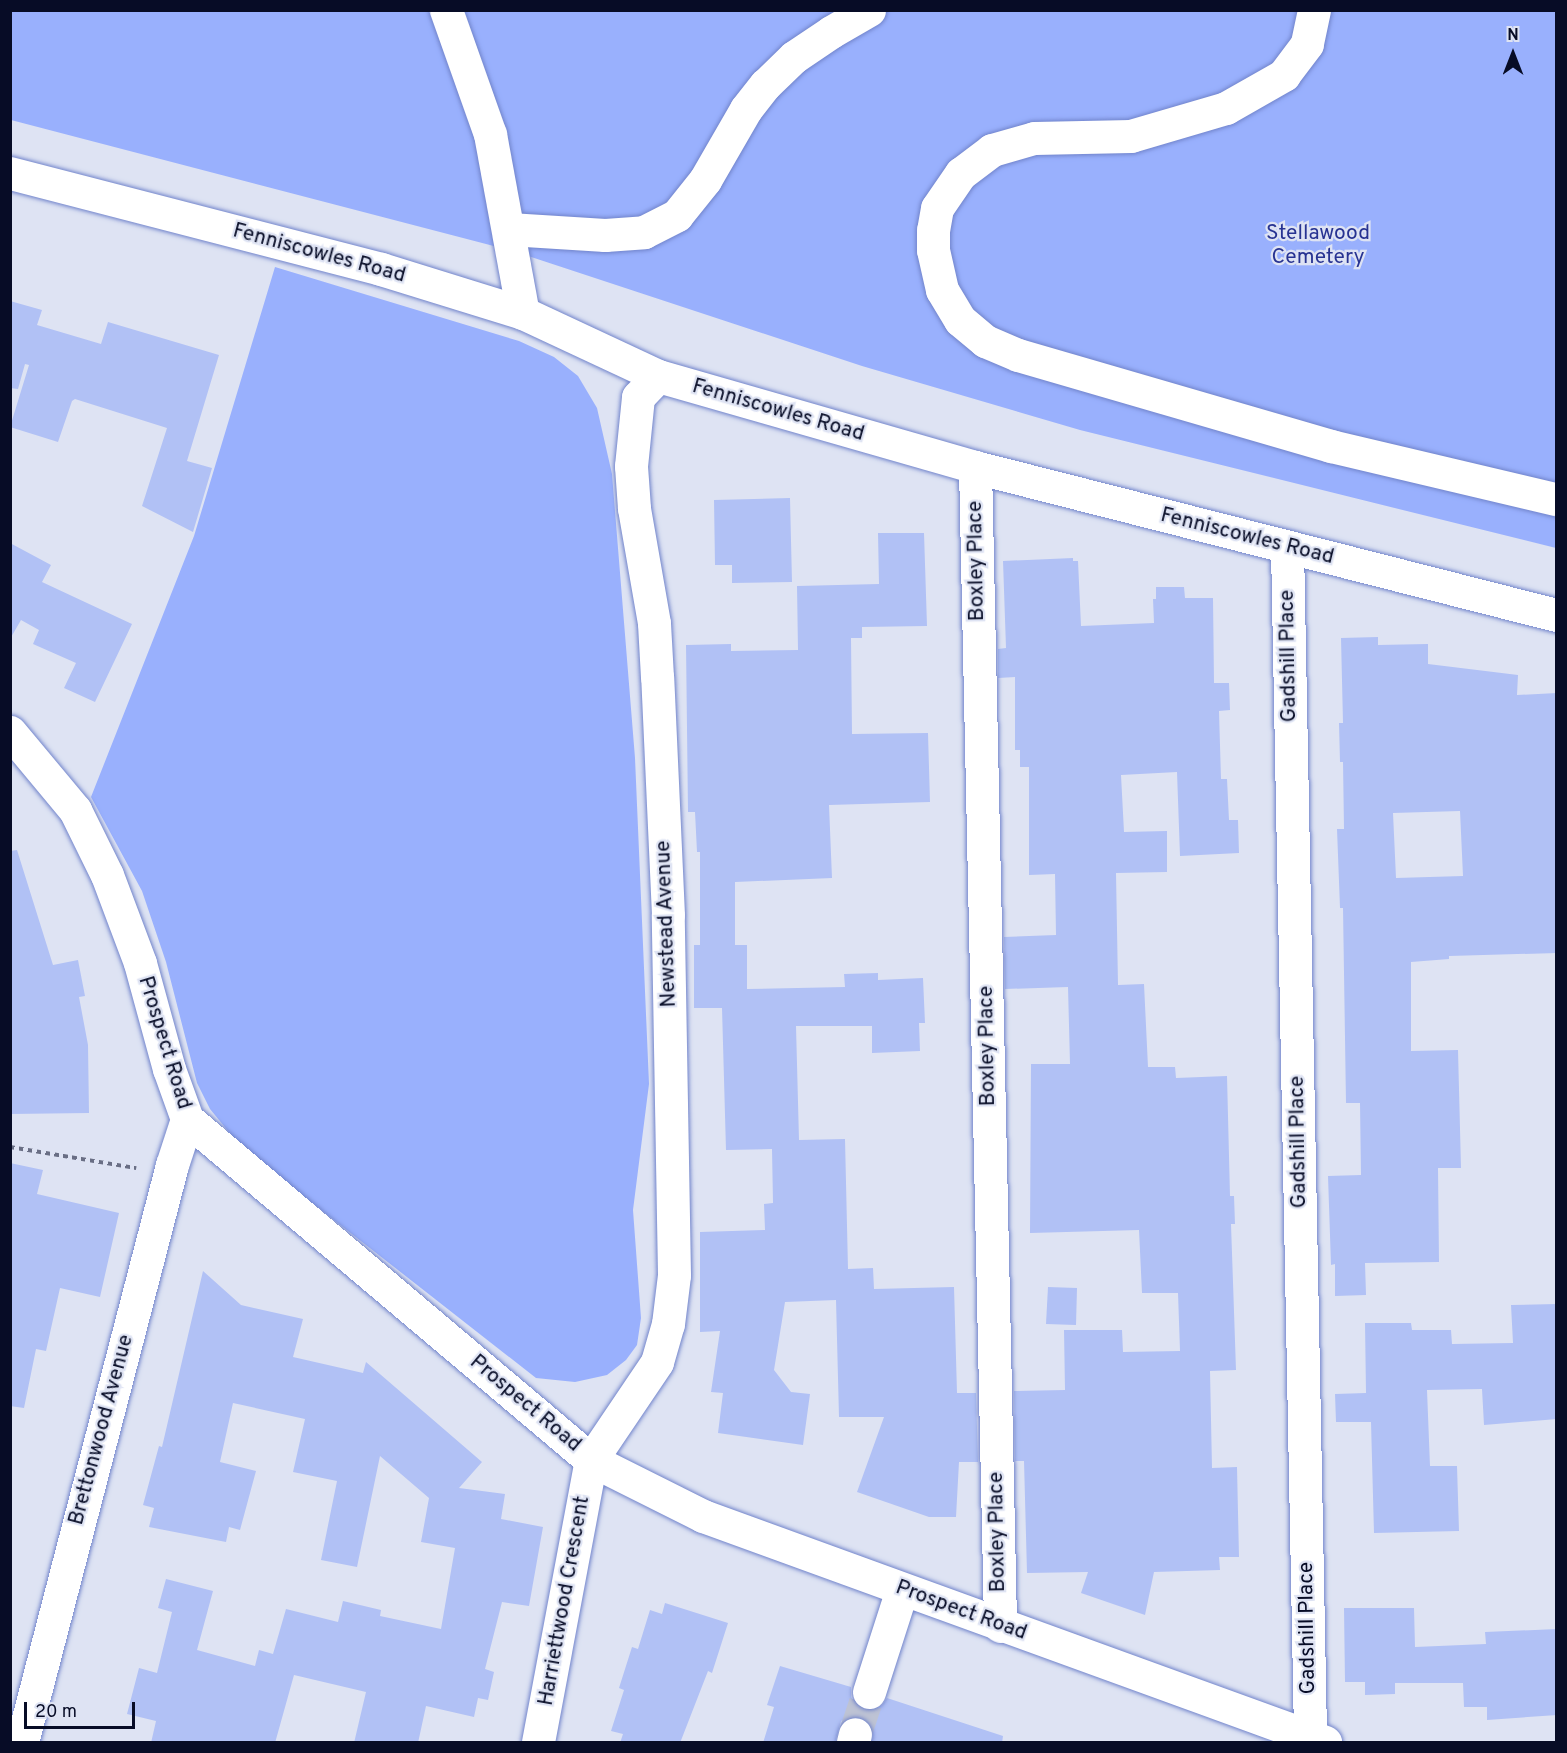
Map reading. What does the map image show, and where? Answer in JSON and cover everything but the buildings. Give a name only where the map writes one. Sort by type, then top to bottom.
[{"type":"street","points":[[446,10],[490,134],[523,313]]},
{"type":"street","points":[[509,229],[604,235],[644,232],[677,215],[705,180],[746,109],[765,85],[794,57],[869,10]]},
{"type":"street","points":[[1314,10],[1306,44],[1284,75],[1226,108],[1131,136],[1034,138],[992,150],[961,173],[937,208],[933,230],[933,250],[942,290],[960,321],[986,341],[1018,355],[1331,446],[1557,499]]},
{"type":"street","name":"Fenniscowles Road","points":[[10,173],[381,269],[523,313],[658,376],[975,467],[1557,615]]},
{"type":"street","name":"Newstead Avenue","points":[[591,1460],[657,1362],[668,1324],[674,1275],[668,915],[657,677],[654,623],[634,507],[631,466],[638,397],[658,376]]},
{"type":"street","name":"Boxley Place","points":[[975,467],[1000,1626]]},
{"type":"street","name":"Gadshill Place","points":[[1287,547],[1317,1740]]},
{"type":"street","name":"Prospect Road","points":[[10,732],[75,810],[106,875],[140,963],[169,1068],[187,1119],[591,1460],[703,1516],[1317,1740]]},
{"type":"street","name":"Brettonwood Avenue","points":[[22,1743],[170,1174],[187,1119]]},
{"type":"street","name":"Harriettwood Crescent","points":[[538,1743],[591,1460]]},
{"type":"street","points":[[869,1692],[902,1589]]},
{"type":"path","points":[[10,1147],[170,1174]]},
{"type":"green space","name":"Stellawood Cemetery","points":[[10,11],[1556,11],[1556,548],[1080,430],[862,366],[513,251],[11,120]]},
{"type":"green space","points":[[275,267],[519,341],[554,357],[578,376],[597,408],[612,474],[635,758],[649,1084],[633,1210],[641,1318],[637,1345],[626,1360],[607,1375],[575,1382],[536,1378],[242,1148],[210,1109],[197,1083],[166,962],[142,891],[91,797],[194,536]]},
{"type":"tunnel","points":[[855,1734],[869,1692]]}]
